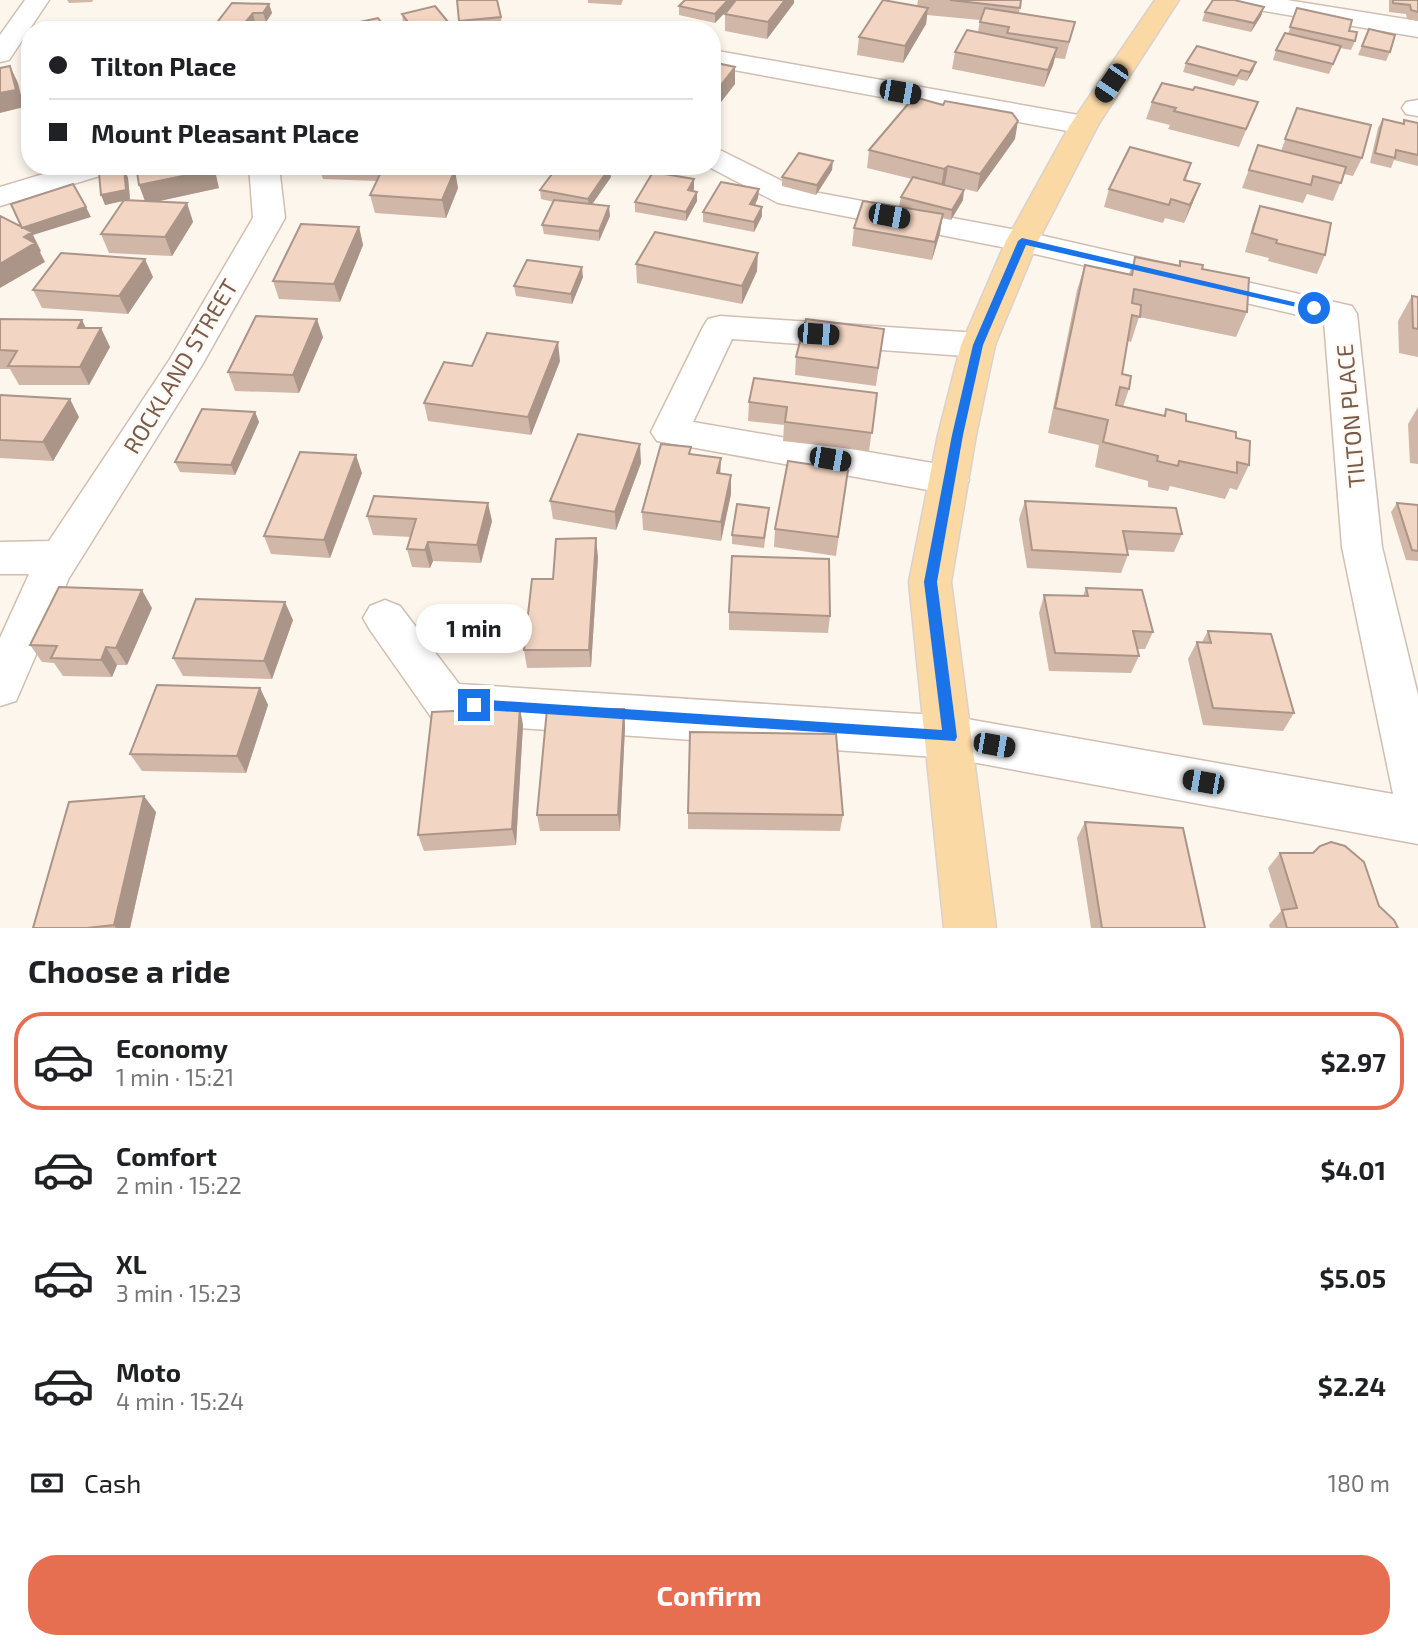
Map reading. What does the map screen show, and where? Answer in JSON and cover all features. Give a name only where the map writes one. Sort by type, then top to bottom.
[{"type":"main road","points":[[970,928],[930,582],[978,345],[1022,241],[1084,125],[1167,0]]},
{"type":"street","points":[[23,21],[37,0]]},
{"type":"street","points":[[1241,0],[1418,29]]},
{"type":"street","points":[[0,54],[21,23]]},
{"type":"street","points":[[721,60],[1084,125]]},
{"type":"street","points":[[721,162],[789,197],[1022,241]]},
{"type":"street","points":[[0,197],[72,175]]},
{"type":"street","name":"ROCKLAND STREET","points":[[0,687],[51,572],[184,365],[269,218],[265,175]]},
{"type":"street","name":"TILTON PLACE","points":[[1022,241],[1340,314],[1362,547],[1418,796]]},
{"type":"street","points":[[950,480],[670,432],[720,327],[978,345]]},
{"type":"street","points":[[0,558],[61,556]]},
{"type":"street","points":[[385,618],[447,703],[950,737],[1418,821]]},
{"type":"building","points":[[457,0],[497,0],[501,17],[459,21]]},
{"type":"building","points":[[685,0],[728,0],[715,14],[679,6]]},
{"type":"building","points":[[736,0],[785,0],[768,22],[725,14]]},
{"type":"building","points":[[883,0],[928,8],[905,46],[859,37]]},
{"type":"building","points":[[950,0],[1021,0],[1020,8]]},
{"type":"building","points":[[1213,0],[1234,0],[1264,7],[1254,23],[1205,12]]},
{"type":"building","points":[[1393,0],[1418,0],[1418,12],[1411,10],[1410,5],[1393,3]]},
{"type":"building","points":[[232,3],[269,4],[263,13],[253,13],[246,21],[218,21]]},
{"type":"building","points":[[435,6],[447,21],[407,21],[402,14]]},
{"type":"building","points":[[985,8],[1075,22],[1069,42],[1007,33],[1009,27],[980,22]]},
{"type":"building","points":[[1297,8],[1352,20],[1349,31],[1357,32],[1355,41],[1290,27]]},
{"type":"building","points":[[1369,29],[1395,35],[1390,52],[1362,46]]},
{"type":"building","points":[[967,30],[1057,48],[1048,70],[955,52]]},
{"type":"building","points":[[1285,33],[1341,46],[1333,64],[1276,50]]},
{"type":"building","points":[[1197,46],[1256,62],[1250,72],[1241,70],[1237,76],[1186,63]]},
{"type":"building","points":[[721,64],[735,67],[721,85]]},
{"type":"building","points":[[10,66],[16,90],[0,93],[0,68]]},
{"type":"building","points":[[1162,83],[1193,90],[1195,87],[1258,102],[1246,129],[1174,111],[1176,108],[1152,102]]},
{"type":"building","points":[[914,97],[943,105],[945,101],[1012,113],[1018,121],[980,174],[948,166],[944,169],[869,150]]},
{"type":"building","points":[[1297,108],[1371,125],[1362,158],[1285,139]]},
{"type":"building","points":[[1383,119],[1404,124],[1404,120],[1418,123],[1418,155],[1396,150],[1395,158],[1375,153]]},
{"type":"building","points":[[1258,145],[1346,167],[1341,183],[1313,176],[1311,185],[1249,170]]},
{"type":"building","points":[[1130,147],[1191,163],[1184,180],[1200,184],[1190,205],[1171,199],[1169,205],[1109,189]]},
{"type":"building","points":[[799,153],[833,161],[817,185],[782,177]]},
{"type":"building","points":[[99,175],[125,175],[126,190],[101,195]]},
{"type":"building","points":[[137,175],[188,175],[139,185]]},
{"type":"building","points":[[380,175],[453,175],[442,200],[370,195]]},
{"type":"building","points":[[551,175],[604,175],[588,199],[540,190]]},
{"type":"building","points":[[651,175],[694,179],[688,190],[697,192],[686,212],[635,202]]},
{"type":"building","points":[[913,177],[964,190],[952,210],[901,197]]},
{"type":"building","points":[[721,182],[759,189],[750,204],[762,207],[754,222],[703,212]]},
{"type":"building","points":[[73,184],[86,207],[22,228],[11,204]]},
{"type":"building","points":[[124,200],[187,203],[165,237],[101,234]]},
{"type":"building","points":[[554,200],[609,206],[599,231],[542,225]]},
{"type":"building","points":[[863,201],[943,214],[935,242],[854,228]]},
{"type":"building","points":[[1260,206],[1331,223],[1325,255],[1276,243],[1277,240],[1252,233]]},
{"type":"building","points":[[0,216],[32,232],[24,237],[35,243],[0,264]]},
{"type":"building","points":[[301,224],[359,227],[334,284],[273,281]]},
{"type":"building","points":[[655,232],[758,253],[742,286],[636,264]]},
{"type":"building","points":[[61,253],[145,259],[119,296],[33,290]]},
{"type":"building","points":[[1135,257],[1180,266],[1180,261],[1203,265],[1202,269],[1249,278],[1247,312],[1134,289],[1132,303],[1141,305],[1140,317],[1132,315],[1122,374],[1131,376],[1129,389],[1120,387],[1116,405],[1165,416],[1166,409],[1186,414],[1186,421],[1236,432],[1236,438],[1250,441],[1249,465],[1237,462],[1237,473],[1179,461],[1178,466],[1157,461],[1158,456],[1103,442],[1108,420],[1055,408],[1085,265],[1132,275]]},
{"type":"building","points":[[527,260],[582,267],[571,294],[514,286]]},
{"type":"building","points":[[1412,296],[1418,297],[1418,329],[1413,328]]},
{"type":"building","points":[[256,316],[317,319],[293,375],[228,372]]},
{"type":"building","points":[[0,319],[82,320],[78,328],[101,328],[80,367],[8,366],[17,351],[0,350]]},
{"type":"building","points":[[806,319],[884,329],[878,368],[796,357]]},
{"type":"building","points":[[487,333],[558,342],[528,417],[424,403],[444,362],[472,366]]},
{"type":"building","points":[[754,378],[877,393],[872,433],[785,422],[787,407],[749,402]]},
{"type":"building","points":[[0,395],[70,399],[43,442],[0,440]]},
{"type":"building","points":[[202,409],[255,412],[231,465],[175,462]]},
{"type":"building","points":[[578,434],[640,444],[615,512],[550,501]]},
{"type":"building","points":[[661,444],[691,447],[689,454],[721,458],[717,473],[731,475],[721,522],[642,512]]},
{"type":"building","points":[[300,452],[356,455],[324,540],[264,536]]},
{"type":"building","points":[[788,461],[848,470],[838,537],[775,529]]},
{"type":"building","points":[[374,496],[488,503],[477,545],[428,542],[425,550],[407,549],[416,519],[367,516]]},
{"type":"building","points":[[1025,501],[1176,508],[1182,534],[1123,531],[1128,555],[1032,550]]},
{"type":"building","points":[[1397,503],[1418,505],[1418,551],[1412,550]]},
{"type":"building","points":[[737,504],[769,508],[764,538],[732,535]]},
{"type":"building","points":[[596,538],[589,650],[524,650],[532,579],[553,579],[556,539]]},
{"type":"building","points":[[732,556],[829,559],[830,616],[729,612]]},
{"type":"building","points":[[59,587],[142,590],[116,648],[106,647],[101,660],[51,658],[57,646],[30,645]]},
{"type":"building","points":[[1086,588],[1142,590],[1153,632],[1133,631],[1139,656],[1055,653],[1044,595],[1088,596]]},
{"type":"building","points":[[196,599],[285,602],[264,661],[173,658]]},
{"type":"building","points":[[1208,631],[1271,634],[1294,713],[1213,708],[1197,642],[1211,643]]},
{"type":"building","points":[[157,685],[260,688],[237,756],[130,754]]},
{"type":"building","points":[[520,708],[512,829],[418,835],[432,712]]},
{"type":"building","points":[[547,709],[624,709],[618,815],[537,815]]},
{"type":"building","points":[[690,732],[836,734],[843,815],[688,813]]},
{"type":"building","points":[[144,796],[114,925],[33,928],[69,802]]},
{"type":"building","points":[[1085,822],[1183,828],[1205,928],[1102,928]]},
{"type":"building","points":[[1331,842],[1345,846],[1364,862],[1379,906],[1394,920],[1398,928],[1287,928],[1282,910],[1297,908],[1280,853],[1313,853],[1320,846]]},
{"type":"route","points":[[474,705],[950,737],[930,582],[957,435],[978,345],[1022,241],[1314,308]]}]
